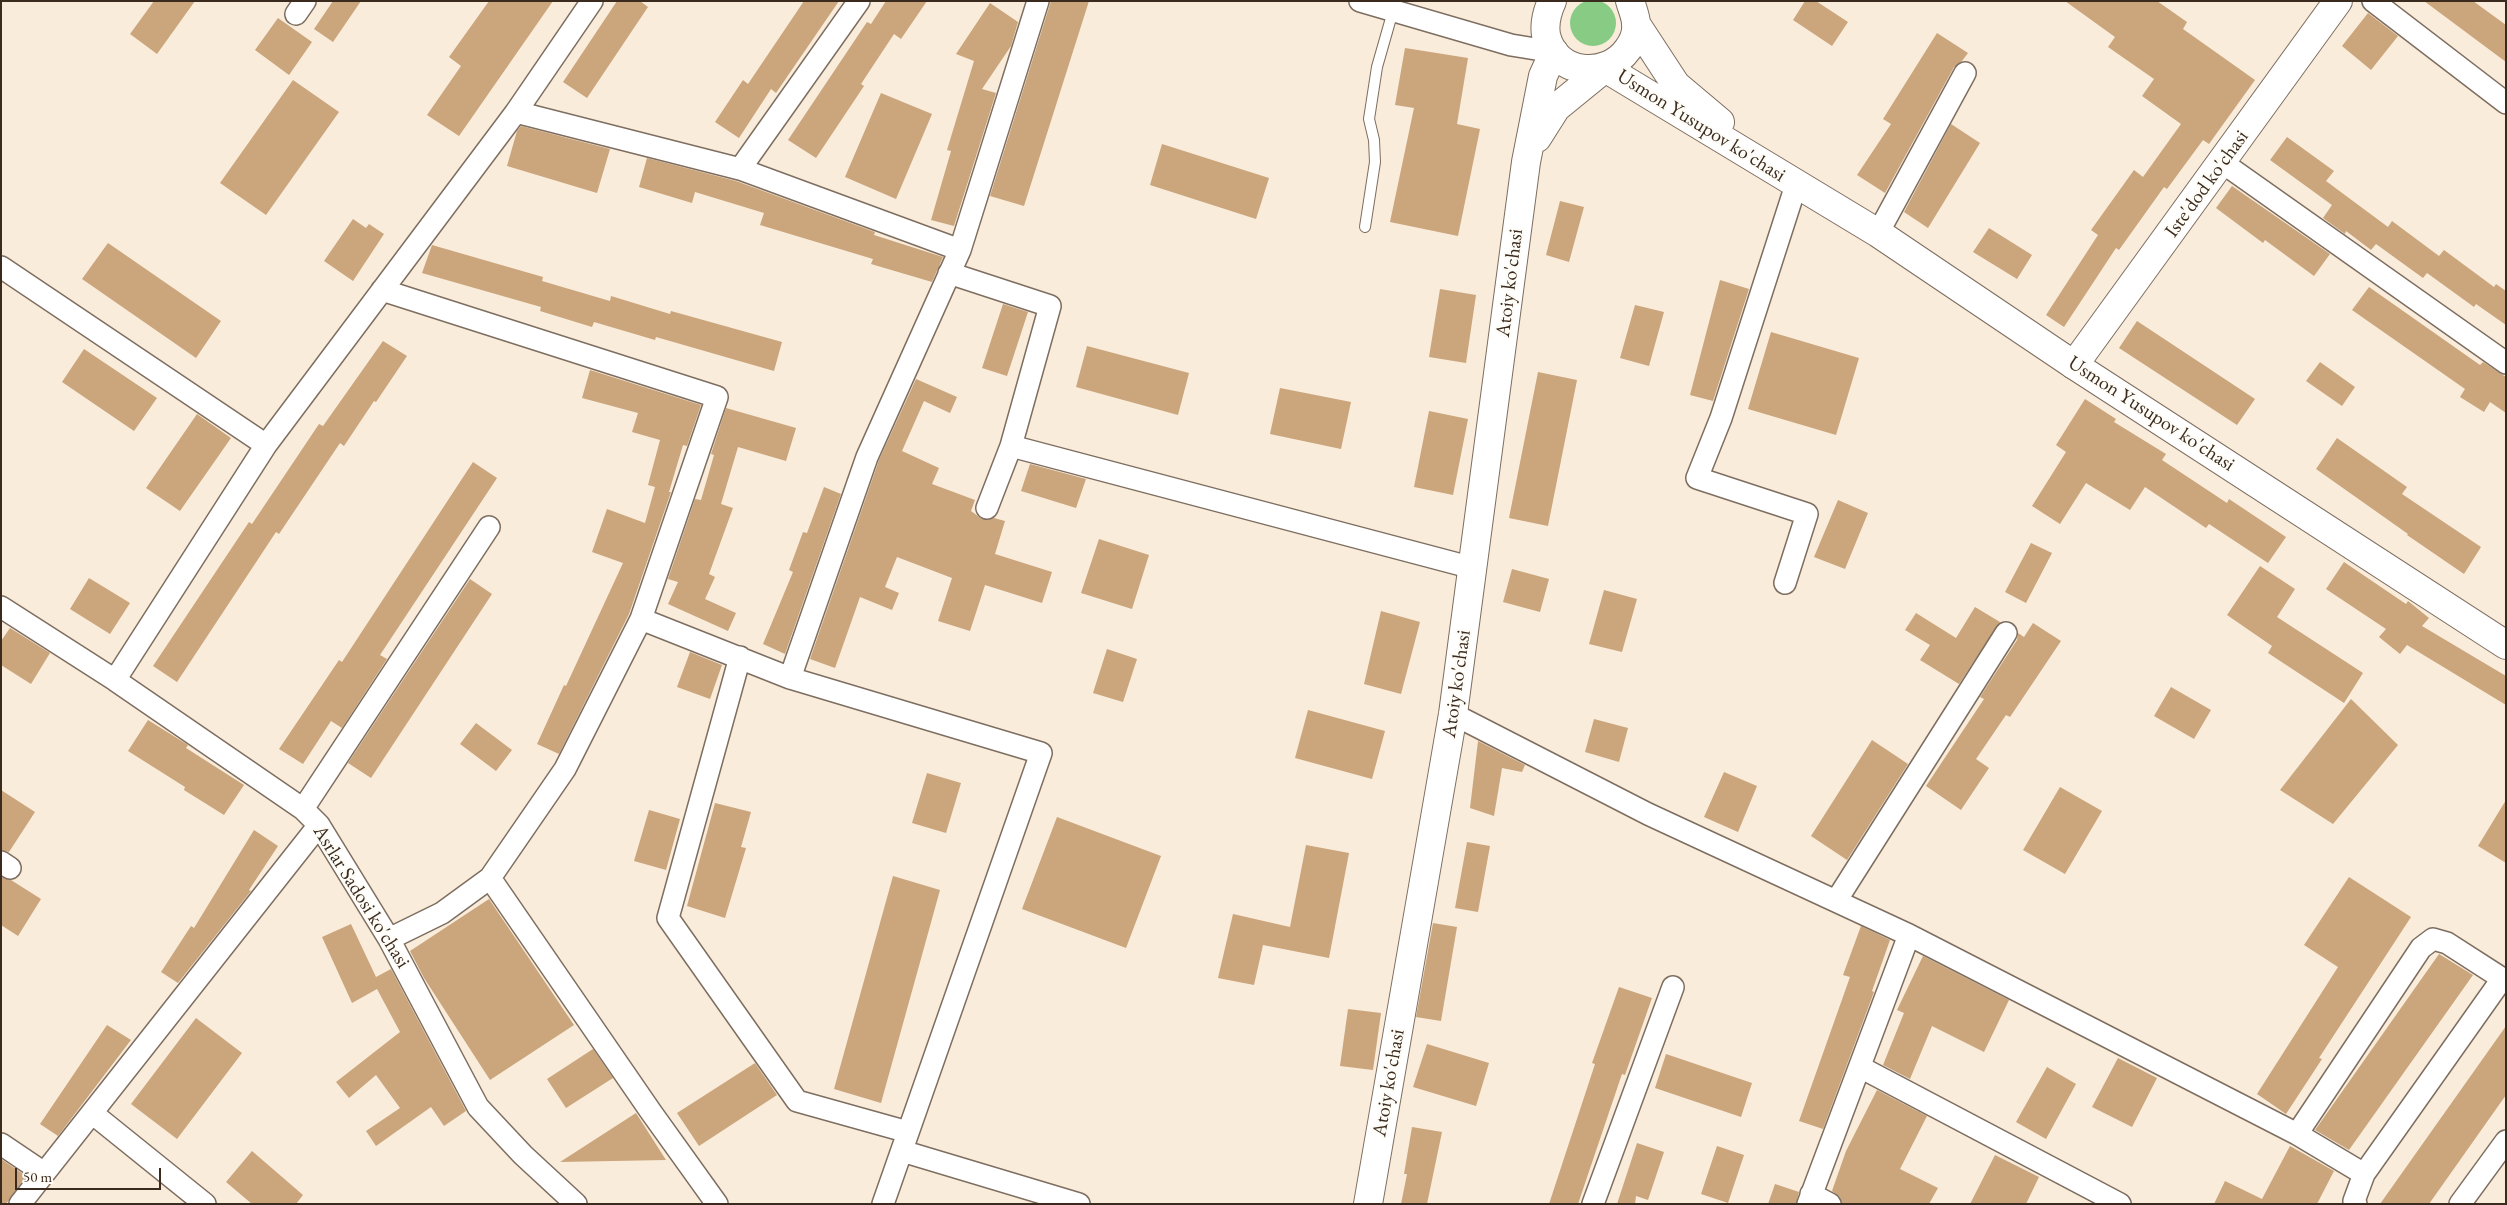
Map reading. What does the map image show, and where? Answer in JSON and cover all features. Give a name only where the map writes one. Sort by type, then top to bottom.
[{"type":"street","points":[[115,680],[266,444],[516,112],[592,1]]},
{"type":"street","points":[[740,169],[859,1]]},
{"type":"street","points":[[790,678],[867,457],[960,250],[1038,1]]},
{"type":"street","points":[[1360,1],[1512,45],[1554,52]]},
{"type":"street","points":[[1552,1],[1546,18],[1546,36],[1554,52],[1564,62],[1577,68],[1591,70],[1605,68]]},
{"type":"street","name":"Iste'dod ko'chasi","points":[[2074,365],[2223,163],[2338,1]]},
{"type":"street","points":[[2373,1],[2506,103]]},
{"type":"street","name":"Atoiy ko'chasi","points":[[1526,162],[1545,122],[1556,108],[1605,68],[1622,58],[1632,42],[1633,13]]},
{"type":"street","name":"Usmon Yusupov ko'chasi","points":[[1633,13],[1676,85],[1796,185]]},
{"type":"street","name":"Atoiy ko'chasi","points":[[1368,1204],[1453,714],[1526,162],[1543,76],[1554,52]]},
{"type":"street","name":"Usmon Yusupov ko'chasi","points":[[1605,68],[1878,233],[2074,365],[2506,645]]},
{"type":"street","points":[[1878,233],[1965,73]]},
{"type":"street","points":[[516,112],[740,169],[960,250]]},
{"type":"street","points":[[2223,163],[2506,363]]},
{"type":"street","points":[[1786,583],[1806,514],[1697,478],[1721,418],[1796,185]]},
{"type":"street","points":[[1,267],[266,444]]},
{"type":"street","points":[[949,273],[1050,306],[1011,446],[987,508]]},
{"type":"street","points":[[382,290],[717,397],[641,619],[565,769],[490,878],[442,913],[389,938]]},
{"type":"street","points":[[1011,446],[1473,568]]},
{"type":"street","points":[[302,809],[488,527]]},
{"type":"street","name":"Asrlar Sadosi ko'chasi","points":[[1,607],[115,680],[302,809],[319,825],[389,938],[478,1107],[523,1155],[576,1204]]},
{"type":"street","points":[[641,619],[790,678],[1041,753],[883,1204]]},
{"type":"street","points":[[1836,901],[2006,632]]},
{"type":"street","points":[[740,657],[668,918],[797,1101],[1079,1204]]},
{"type":"street","points":[[1453,714],[1648,814],[1908,935],[2297,1134],[2364,1174]]},
{"type":"street","points":[[20,1204],[319,825]]},
{"type":"street","points":[[490,878],[651,1112],[717,1204]]},
{"type":"street","points":[[1830,1204],[1810,1199],[1908,935]]},
{"type":"street","points":[[2297,1134],[2421,948],[2433,939],[2447,943],[2504,980],[2364,1174],[2354,1201],[2356,1204]]},
{"type":"street","points":[[1593,1204],[1673,987]]},
{"type":"street","points":[[1860,1067],[2120,1204]]},
{"type":"street","points":[[92,1113],[205,1204]]},
{"type":"street","points":[[2460,1204],[2506,1141]]},
{"type":"street","points":[[1,1144],[44,1173]]},
{"type":"lane","points":[[1365,227],[1375,162],[1374,140],[1369,119],[1377,67],[1393,11]]},
{"type":"green space","points":[[1598,0],[1602,1],[1612,10],[1615,14],[1615,32],[1606,42],[1598,46],[1588,46],[1580,42],[1571,32],[1570,18],[1574,10],[1584,1]]},
{"type":"building","points":[[154,1],[195,1],[157,54],[130,34]]},
{"type":"building","points":[[333,1],[361,1],[333,42],[314,29]]},
{"type":"building","points":[[489,1],[553,1],[459,136],[427,115],[461,66],[449,57]]},
{"type":"building","points":[[617,1],[640,1],[648,7],[587,98],[563,82]]},
{"type":"building","points":[[804,1],[839,1],[776,93],[771,89],[739,138],[715,122],[743,80],[748,84]]},
{"type":"building","points":[[886,1],[927,1],[901,39],[894,34],[861,84],[864,86],[816,158],[788,140],[867,22],[871,24]]},
{"type":"building","points":[[1051,1],[1089,1],[1024,206],[990,196]]},
{"type":"building","points":[[1805,1],[1816,1],[1848,22],[1832,46],[1793,20]]},
{"type":"building","points":[[2065,1],[2157,1],[2187,22],[2183,29],[2255,80],[2209,144],[2203,140],[2167,189],[2164,187],[2119,250],[2116,248],[2064,327],[2046,315],[2098,235],[2091,230],[2134,170],[2143,177],[2181,124],[2142,96],[2154,79],[2108,47],[2115,37]]},
{"type":"building","points":[[2424,1],[2473,1],[2506,25],[2506,62]]},
{"type":"building","points":[[990,3],[1018,22],[1011,46],[982,89],[996,93],[954,226],[931,220],[951,151],[947,150],[974,61],[956,54]]},
{"type":"building","points":[[2368,13],[2398,36],[2371,70],[2342,46]]},
{"type":"building","points":[[278,18],[312,42],[289,75],[255,50]]},
{"type":"building","points":[[1937,33],[1968,53],[1954,67],[1885,193],[1857,175],[1891,124],[1883,119]]},
{"type":"building","points":[[1405,48],[1468,58],[1457,124],[1480,129],[1458,236],[1390,222],[1414,108],[1395,105]]},
{"type":"building","points":[[293,80],[339,112],[266,215],[220,183]]},
{"type":"building","points":[[881,93],[932,114],[896,199],[845,177]]},
{"type":"building","points":[[1951,124],[1980,143],[1928,228],[1904,212]]},
{"type":"building","points":[[521,126],[610,149],[597,193],[507,166],[517,131]]},
{"type":"building","points":[[2287,137],[2334,171],[2326,181],[2388,227],[2392,221],[2439,256],[2444,250],[2494,287],[2496,284],[2506,291],[2506,325],[2476,304],[2474,307],[2427,273],[2423,278],[2376,244],[2371,250],[2346,231],[2345,234],[2323,218],[2332,205],[2270,160]]},
{"type":"building","points":[[1162,144],[1269,178],[1256,219],[1150,185]]},
{"type":"building","points":[[647,158],[736,181],[875,232],[874,235],[943,257],[932,282],[871,264],[873,259],[760,225],[764,213],[695,192],[692,203],[639,187]]},
{"type":"building","points":[[2232,186],[2330,254],[2314,276],[2265,240],[2263,243],[2216,208]]},
{"type":"building","points":[[1560,201],[1584,207],[1569,262],[1546,255]]},
{"type":"building","points":[[353,219],[366,228],[369,224],[384,234],[353,281],[324,261]]},
{"type":"building","points":[[1989,228],[2032,255],[2017,279],[1973,252]]},
{"type":"building","points":[[108,243],[221,321],[196,358],[82,279]]},
{"type":"building","points":[[432,245],[543,277],[542,281],[610,301],[611,296],[670,314],[671,311],[782,342],[774,371],[656,337],[655,340],[594,322],[592,327],[540,311],[541,307],[422,273]]},
{"type":"building","points":[[1720,280],[1749,289],[1713,401],[1690,395]]},
{"type":"building","points":[[2369,287],[2480,365],[2483,362],[2506,377],[2506,413],[2490,402],[2484,412],[2460,397],[2465,389],[2352,310]]},
{"type":"building","points":[[1440,289],[1476,295],[1466,363],[1429,357]]},
{"type":"building","points":[[1003,304],[1028,312],[1007,376],[982,368]]},
{"type":"building","points":[[1635,305],[1664,312],[1649,366],[1620,358]]},
{"type":"building","points":[[2137,321],[2255,399],[2237,425],[2119,348]]},
{"type":"building","points":[[1771,332],[1859,358],[1836,435],[1748,409]]},
{"type":"building","points":[[383,341],[407,356],[344,446],[340,443],[279,534],[276,532],[177,682],[153,666],[249,522],[252,524],[319,424],[323,426]]},
{"type":"building","points":[[1087,346],[1189,373],[1178,415],[1076,387]]},
{"type":"building","points":[[84,349],[157,398],[134,431],[62,382]]},
{"type":"building","points":[[2320,362],[2355,387],[2342,406],[2306,381]]},
{"type":"building","points":[[590,370],[701,405],[687,446],[683,445],[669,492],[671,492],[629,614],[559,754],[537,744],[623,563],[592,552],[607,509],[645,523],[655,487],[648,485],[660,440],[632,432],[638,413],[582,398]]},
{"type":"building","points":[[1538,372],[1577,380],[1548,526],[1509,518]]},
{"type":"building","points":[[916,379],[957,397],[950,413],[924,401],[902,451],[939,468],[932,484],[975,500],[971,511],[982,519],[994,518],[1005,521],[995,554],[1052,572],[1042,603],[985,585],[970,631],[938,621],[952,578],[897,557],[885,587],[899,593],[892,610],[860,597],[835,668],[810,659],[879,460]]},
{"type":"building","points":[[1280,388],[1351,402],[1341,449],[1270,434]]},
{"type":"building","points":[[2085,399],[2116,419],[2114,422],[2166,454],[2162,460],[2227,503],[2229,499],[2286,537],[2268,563],[2209,524],[2206,528],[2145,487],[2130,510],[2086,483],[2060,524],[2032,506],[2066,452],[2056,445]]},
{"type":"building","points":[[726,408],[796,428],[786,461],[738,447],[721,504],[733,508],[709,574],[715,577],[705,599],[736,613],[728,631],[668,604],[678,582],[668,579],[695,499],[701,500],[714,455],[711,454]]},
{"type":"building","points":[[1429,411],[1468,419],[1453,495],[1414,487]]},
{"type":"building","points":[[197,414],[231,438],[180,511],[146,488]]},
{"type":"building","points":[[2337,438],[2407,487],[2402,494],[2481,547],[2464,574],[2316,469]]},
{"type":"building","points":[[473,462],[497,478],[380,655],[387,659],[342,728],[331,721],[303,764],[279,749],[339,660],[342,662]]},
{"type":"building","points":[[1030,464],[1086,479],[1076,508],[1021,491]]},
{"type":"building","points":[[824,487],[841,494],[785,654],[763,644],[793,572],[789,570],[803,532],[807,533]]},
{"type":"building","points":[[1838,500],[1868,513],[1845,569],[1814,557]]},
{"type":"building","points":[[1099,539],[1149,555],[1132,609],[1081,593]]},
{"type":"building","points":[[2031,543],[2052,553],[2026,603],[2005,592]]},
{"type":"building","points":[[2344,562],[2406,604],[2408,601],[2429,618],[2422,626],[2506,676],[2506,705],[2407,645],[2400,654],[2379,637],[2386,629],[2326,589]]},
{"type":"building","points":[[2260,566],[2295,589],[2277,617],[2363,673],[2344,703],[2268,653],[2272,646],[2227,615]]},
{"type":"building","points":[[1512,569],[1549,579],[1540,612],[1503,602]]},
{"type":"building","points":[[89,578],[130,603],[110,634],[70,609]]},
{"type":"building","points":[[470,579],[492,594],[371,778],[348,763]]},
{"type":"building","points":[[1604,590],[1637,599],[1622,652],[1589,644]]},
{"type":"building","points":[[1975,607],[2000,622],[1959,684],[1920,660],[1930,645],[1905,630],[1916,613],[1956,638]]},
{"type":"building","points":[[1381,611],[1420,622],[1401,694],[1364,684]]},
{"type":"building","points":[[2033,623],[2061,641],[2010,717],[2006,715],[1976,759],[1989,768],[1961,810],[1926,786],[1984,699],[1980,697],[2017,640],[2018,633],[2024,637]]},
{"type":"building","points":[[10,628],[50,653],[31,684],[1,665],[1,641]]},
{"type":"building","points":[[1107,649],[1137,659],[1123,702],[1093,693]]},
{"type":"building","points":[[690,652],[722,665],[710,699],[677,687]]},
{"type":"building","points":[[2171,687],[2211,710],[2194,739],[2154,716]]},
{"type":"building","points":[[2351,699],[2398,745],[2333,824],[2280,790]]},
{"type":"building","points":[[1308,710],[1385,731],[1372,779],[1295,758]]},
{"type":"building","points":[[1594,719],[1628,728],[1619,762],[1585,752]]},
{"type":"building","points":[[148,720],[188,745],[186,748],[244,785],[224,815],[184,790],[185,787],[128,751]]},
{"type":"building","points":[[476,723],[512,750],[496,771],[460,744]]},
{"type":"building","points":[[1872,740],[1908,764],[1847,860],[1811,836]]},
{"type":"building","points":[[1478,741],[1525,765],[1522,772],[1502,768],[1494,816],[1470,808]]},
{"type":"building","points":[[1724,772],[1757,786],[1738,832],[1704,817]]},
{"type":"building","points":[[927,773],[961,783],[946,833],[912,823]]},
{"type":"building","points":[[2060,787],[2102,811],[2065,874],[2023,850]]},
{"type":"building","points":[[1,790],[35,812],[9,852],[1,850]]},
{"type":"building","points":[[2506,800],[2506,863],[2478,846]]},
{"type":"building","points":[[715,803],[751,812],[741,847],[746,848],[725,918],[687,906]]},
{"type":"building","points":[[649,810],[680,819],[666,870],[634,861]]},
{"type":"building","points":[[1057,817],[1161,856],[1126,948],[1022,909]]},
{"type":"building","points":[[254,830],[278,846],[249,890],[251,891],[178,983],[161,972],[191,926],[194,928]]},
{"type":"building","points":[[1467,842],[1490,846],[1478,912],[1455,908]]},
{"type":"building","points":[[1306,845],[1349,853],[1329,958],[1263,945],[1254,985],[1218,978],[1233,914],[1290,927]]},
{"type":"building","points":[[893,876],[940,890],[881,1103],[834,1089]]},
{"type":"building","points":[[1,877],[11,880],[41,899],[18,936],[1,925]]},
{"type":"building","points":[[2349,877],[2411,917],[2319,1058],[2322,1059],[2286,1114],[2257,1094],[2338,967],[2304,945]]},
{"type":"building","points":[[489,899],[574,1025],[490,1080],[424,978],[410,951]]},
{"type":"building","points":[[1433,923],[1457,927],[1441,1021],[1416,1017]]},
{"type":"building","points":[[351,924],[376,977],[391,969],[466,1111],[444,1126],[431,1107],[376,1146],[366,1131],[400,1108],[376,1075],[349,1098],[336,1082],[400,1032],[377,989],[352,1003],[322,937]]},
{"type":"building","points":[[1861,926],[1890,940],[1872,991],[1874,992],[1823,1129],[1799,1121],[1850,977],[1843,975]]},
{"type":"building","points":[[2439,954],[2473,975],[2349,1150],[2315,1130]]},
{"type":"building","points":[[1923,956],[2009,1000],[1984,1052],[1932,1026],[1910,1079],[1883,1065],[1904,1013],[1897,1010]]},
{"type":"building","points":[[1619,987],[1652,998],[1625,1075],[1622,1074],[1578,1204],[1549,1204],[1595,1064],[1592,1063]]},
{"type":"building","points":[[1348,1009],[1381,1013],[1373,1070],[1340,1066]]},
{"type":"building","points":[[196,1018],[242,1053],[177,1139],[131,1104]]},
{"type":"building","points":[[107,1025],[131,1040],[58,1136],[40,1124]]},
{"type":"building","points":[[2506,1026],[2506,1095],[2429,1204],[2380,1204]]},
{"type":"building","points":[[1427,1044],[1489,1063],[1476,1106],[1413,1087]]},
{"type":"building","points":[[593,1049],[613,1078],[566,1108],[547,1079]]},
{"type":"building","points":[[1666,1054],[1752,1083],[1741,1117],[1655,1088]]},
{"type":"building","points":[[2118,1058],[2157,1078],[2132,1127],[2092,1107]]},
{"type":"building","points":[[755,1063],[777,1095],[699,1146],[677,1113]]},
{"type":"building","points":[[2047,1067],[2076,1084],[2046,1139],[2016,1122]]},
{"type":"building","points":[[1877,1090],[1927,1116],[1900,1169],[1938,1188],[1929,1204],[1842,1204],[1840,1197],[1832,1191],[1846,1151]]},
{"type":"building","points":[[636,1113],[666,1160],[560,1162]]},
{"type":"building","points":[[1412,1127],[1442,1132],[1427,1204],[1401,1204],[1407,1174],[1404,1174]]},
{"type":"building","points":[[1637,1143],[1664,1152],[1648,1200],[1636,1196],[1635,1204],[1617,1204]]},
{"type":"building","points":[[1717,1146],[1744,1155],[1728,1203],[1701,1194]]},
{"type":"building","points":[[2290,1146],[2334,1171],[2317,1204],[2214,1204],[2225,1181],[2262,1199]]},
{"type":"building","points":[[252,1151],[303,1195],[296,1204],[252,1204],[226,1182]]},
{"type":"building","points":[[1995,1155],[2039,1177],[2026,1204],[1970,1204]]},
{"type":"building","points":[[1,1159],[26,1176],[6,1204],[1,1204]]},
{"type":"building","points":[[1775,1184],[1799,1192],[1796,1204],[1768,1204]]}]
